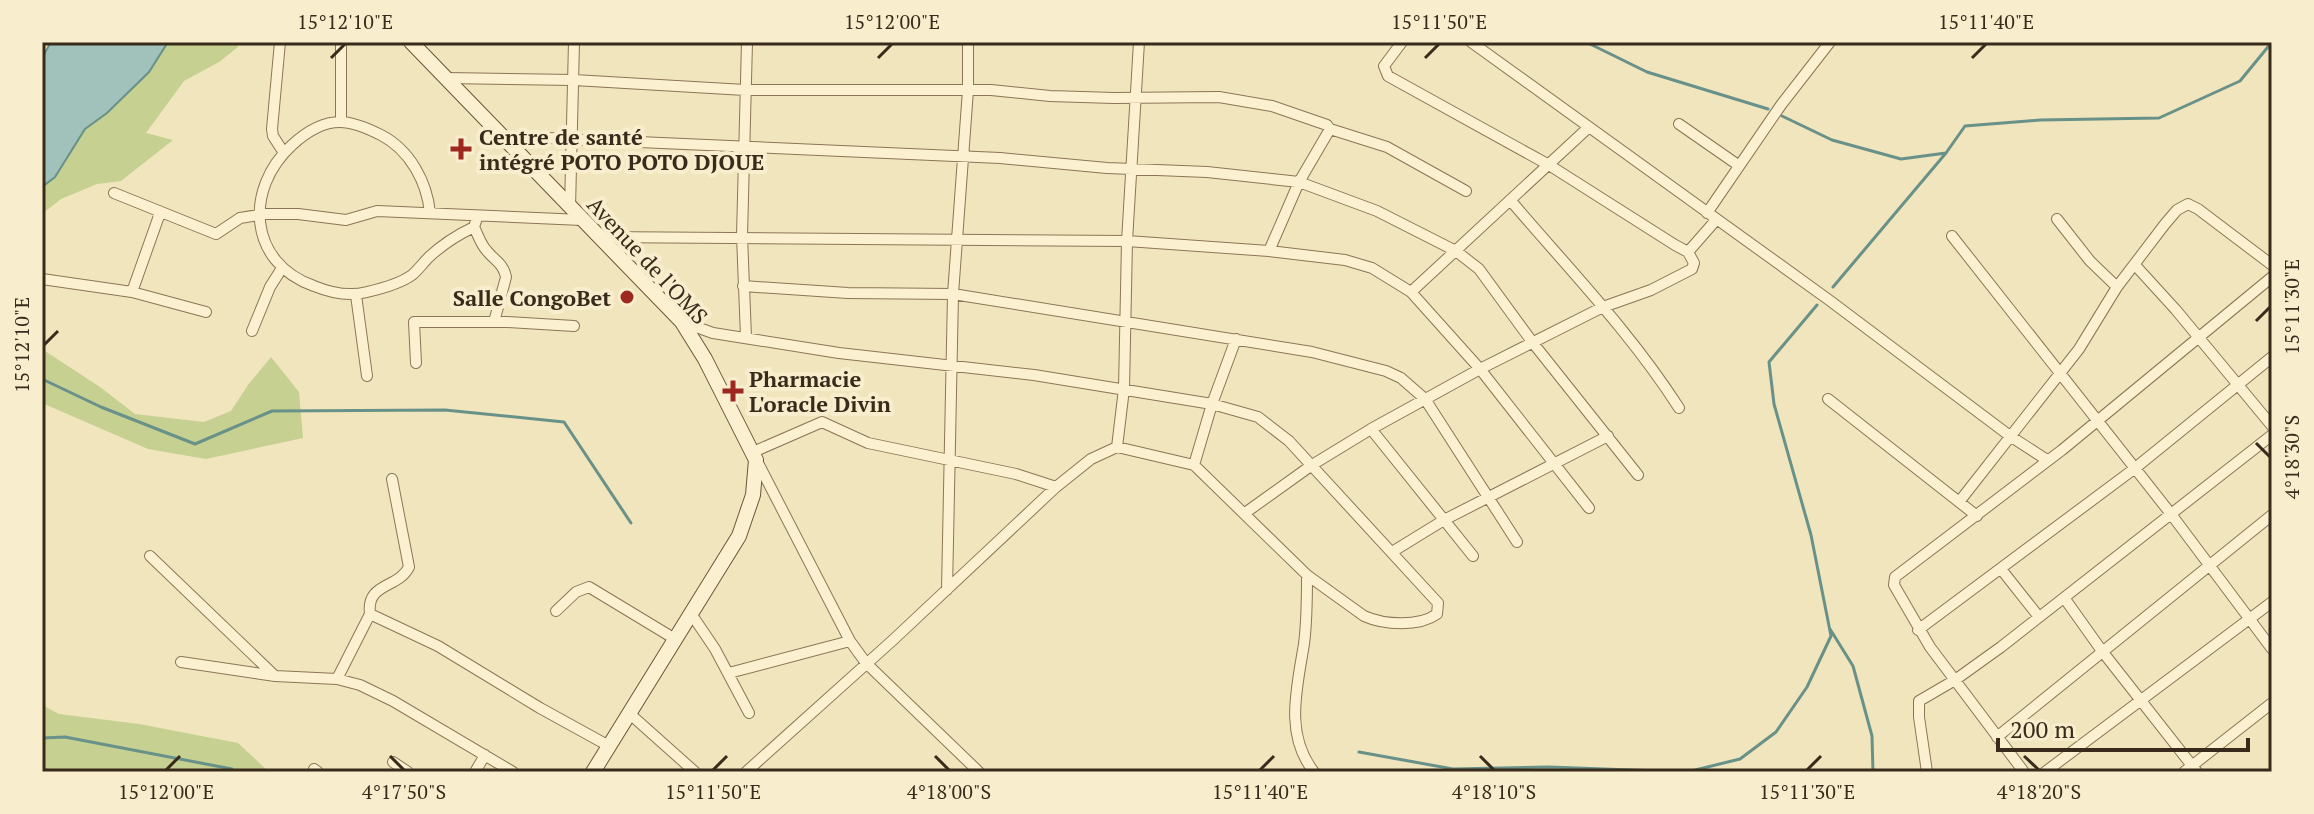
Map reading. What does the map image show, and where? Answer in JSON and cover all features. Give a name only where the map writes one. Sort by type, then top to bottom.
[{"type":"street","points":[[280,42],[272,129],[284,153]]},
{"type":"street","points":[[341,42],[341,122]]},
{"type":"street","name":"Avenue de l'OMS","points":[[411,42],[682,322],[705,359],[754,456]]},
{"type":"street","points":[[570,208],[574,42]]},
{"type":"street","points":[[746,337],[742,236],[747,42]]},
{"type":"street","points":[[947,590],[953,294],[968,90],[968,42]]},
{"type":"street","points":[[1117,447],[1124,389],[1127,241],[1139,42]]},
{"type":"street","points":[[1245,513],[1312,465],[1425,399],[1603,307],[1651,290],[1692,269],[1693,257],[1688,252],[1549,165],[1388,76],[1384,66],[1402,42]]},
{"type":"street","points":[[1471,42],[2047,460]]},
{"type":"street","points":[[1688,252],[1738,165],[1830,42]]},
{"type":"street","points":[[445,78],[574,80],[745,90],[968,90],[1137,98],[1219,97],[1272,106],[1387,147],[1466,191]]},
{"type":"street","points":[[430,213],[425,185],[404,152],[378,133],[341,122],[310,131],[284,153],[266,177],[258,215],[269,251],[282,268],[301,282],[332,293],[356,295],[411,276],[444,244],[474,227],[479,215]]},
{"type":"street","points":[[1679,124],[1738,165]]},
{"type":"street","points":[[1411,292],[1589,127]]},
{"type":"street","points":[[1269,251],[1299,182],[1330,129]]},
{"type":"street","points":[[501,136],[1000,158],[1299,182],[1377,211],[1456,251],[1479,269],[1533,343],[1638,475]]},
{"type":"street","points":[[114,193],[216,234],[240,218],[289,213],[346,220],[377,211],[582,220]]},
{"type":"street","points":[[1511,201],[1654,369],[1679,408]]},
{"type":"street","points":[[1959,502],[2079,349],[2117,287],[2177,210],[2188,204],[2198,209],[2272,265]]},
{"type":"street","points":[[132,292],[160,213]]},
{"type":"street","points":[[2057,219],[2090,261],[2117,287]]},
{"type":"street","points":[[474,227],[481,243],[499,261],[506,277],[494,322]]},
{"type":"street","points":[[1952,236],[2171,514],[2272,649]]},
{"type":"street","points":[[597,237],[1127,241],[1345,260],[1381,273],[1411,292],[1480,369],[1589,508]]},
{"type":"street","points":[[2135,265],[2272,426]]},
{"type":"street","points":[[252,331],[270,287],[282,268]]},
{"type":"street","points":[[2024,772],[1918,630],[1894,585],[1895,577],[1977,516],[2272,277]]},
{"type":"street","points":[[42,279],[132,292],[206,312]]},
{"type":"street","points":[[743,286],[848,293],[953,294],[1312,352],[1386,371],[1401,378],[1425,399],[1517,542]]},
{"type":"street","points":[[356,295],[367,376]]},
{"type":"street","points":[[416,363],[414,322],[574,326]]},
{"type":"street","points":[[682,322],[713,333],[839,353],[1124,389],[1242,411],[1269,424],[1312,465],[1438,603],[1437,614],[1433,617],[1392,623],[1375,621],[1307,575],[1194,465],[1117,447],[1091,459],[1056,487],[746,772]]},
{"type":"street","points":[[1194,465],[1236,339]]},
{"type":"street","points":[[1918,630],[2134,469],[2272,357]]},
{"type":"street","points":[[1828,399],[1977,516]]},
{"type":"street","points":[[754,456],[822,422],[868,443],[1029,477],[1056,487]]},
{"type":"street","points":[[1371,429],[1473,556]]},
{"type":"street","points":[[1927,772],[1919,701],[1955,680],[2065,599],[2272,435]]},
{"type":"street","points":[[1392,552],[1444,520],[1608,436]]},
{"type":"street","points":[[593,772],[739,536],[749,512],[754,456]]},
{"type":"street","points":[[754,456],[850,641],[866,663],[979,772]]},
{"type":"street","points":[[337,679],[370,614],[372,596],[401,577],[409,567],[392,479]]},
{"type":"street","points":[[1997,737],[2272,515]]},
{"type":"street","points":[[150,556],[275,676]]},
{"type":"street","points":[[2001,569],[2039,617]]},
{"type":"street","points":[[1307,575],[1307,616],[1294,718],[1301,749],[1314,772]]},
{"type":"street","points":[[556,611],[576,592],[589,587],[675,639]]},
{"type":"street","points":[[2065,599],[2191,770],[2272,703]]},
{"type":"street","points":[[2045,772],[2272,602]]},
{"type":"street","points":[[370,614],[438,646],[609,746]]},
{"type":"street","points":[[692,615],[729,673],[749,713]]},
{"type":"street","points":[[729,673],[850,641]]},
{"type":"street","points":[[181,662],[275,676],[337,679],[360,685],[393,701],[513,772]]},
{"type":"street","points":[[630,714],[695,772]]},
{"type":"street","points":[[759,772],[769,752]]},
{"type":"street","points":[[475,772],[485,755]]},
{"type":"street","points":[[393,762],[408,772]]},
{"type":"green space","points":[[168,42],[236,42],[238,47],[219,62],[184,81],[146,133],[173,140],[121,181],[97,184],[61,199],[42,214],[42,187],[55,177],[85,129],[107,113],[149,72]]},
{"type":"green space","points":[[42,349],[135,414],[204,422],[231,411],[271,357],[299,392],[303,438],[206,459],[148,449],[42,403]]},
{"type":"green space","points":[[42,705],[59,714],[139,724],[238,743],[269,772],[42,772]]},
{"type":"water","points":[[51,42],[168,42],[149,72],[107,113],[85,129],[55,177],[42,187],[42,58]]},
{"type":"waterway","points":[[1586,42],[1647,72],[1768,109]]},
{"type":"waterway","points":[[1833,287],[1946,153],[1965,126],[2040,120],[2159,118],[2240,81],[2272,42]]},
{"type":"waterway","points":[[1782,116],[1832,140],[1901,159],[1946,153]]},
{"type":"waterway","points":[[1359,752],[1453,769],[1549,767],[1687,772],[1740,759],[1776,732],[1807,687],[1831,636],[1811,535],[1774,404],[1769,362],[1817,305]]},
{"type":"waterway","points":[[42,379],[101,407],[195,444],[272,411],[445,410],[564,422],[631,523]]},
{"type":"waterway","points":[[1830,629],[1853,666],[1872,736],[1873,772]]},
{"type":"waterway","points":[[42,738],[65,737],[232,769]]},
{"type":"waterway","points":[[42,767],[49,772]]},
{"type":"place","name":"Centre de santé intégré POTO POTO DJOUE","points":[[461,149]]},
{"type":"place","name":"Salle CongoBet","points":[[627,297]]},
{"type":"place","name":"Pharmacie L'oracle Divin","points":[[733,391]]}]
